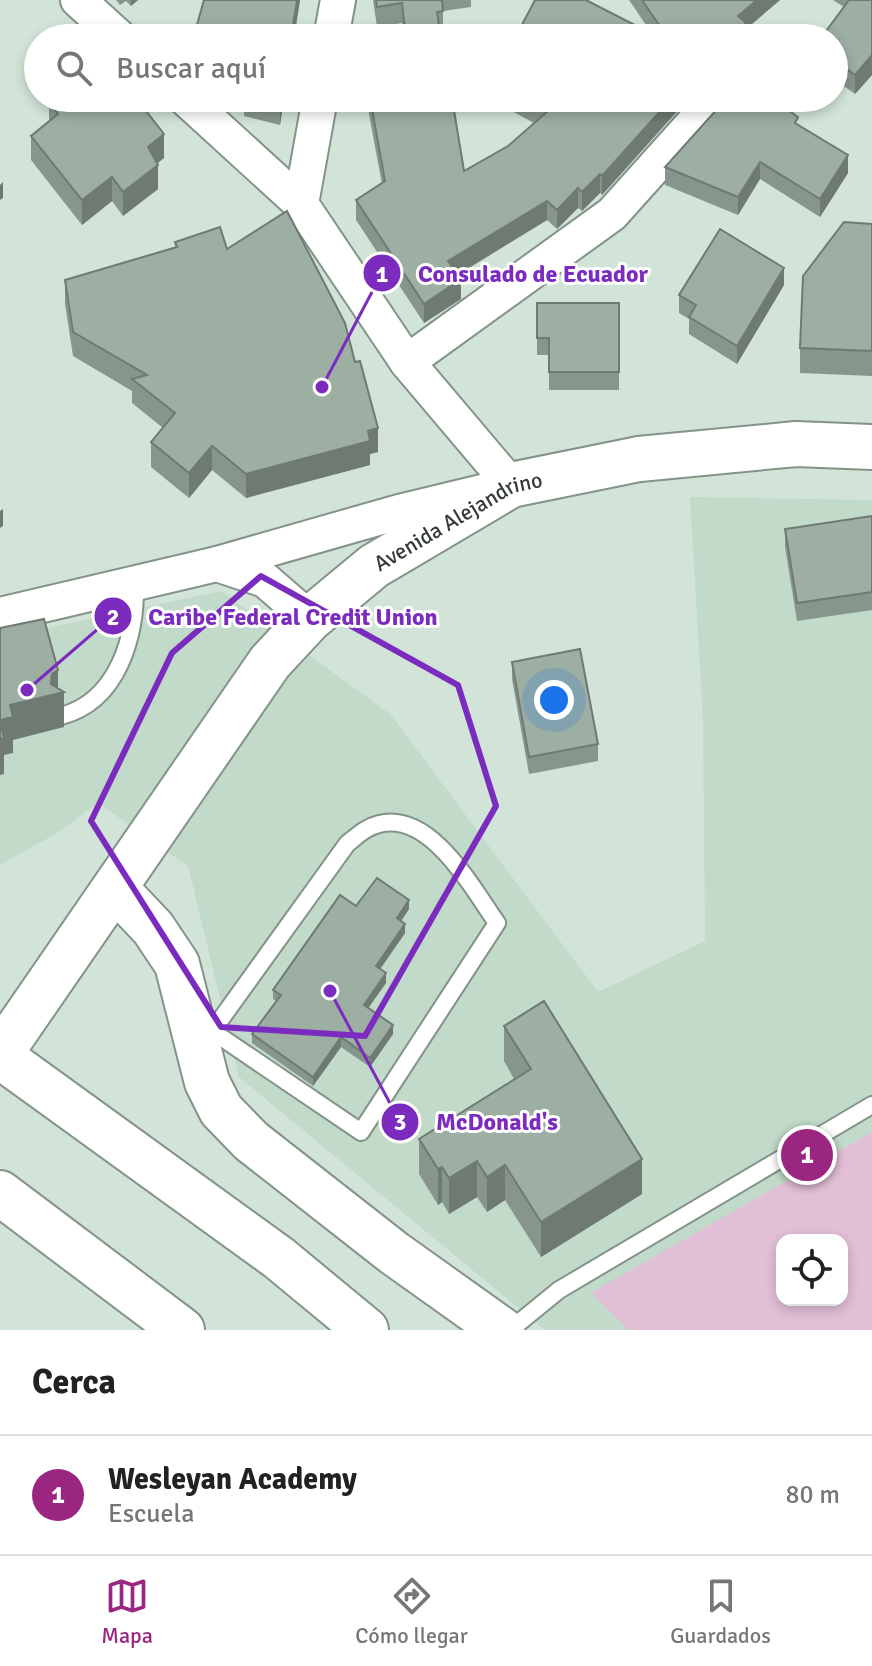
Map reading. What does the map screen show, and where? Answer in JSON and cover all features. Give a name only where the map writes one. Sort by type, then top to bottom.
[{"type":"main road","name":"Avenida Alejandrino","points":[[0,1055],[270,662],[310,619],[374,566],[511,485],[639,459],[796,444],[872,447]]},
{"type":"main road","points":[[116,889],[153,928],[177,964],[206,1041],[207,1082],[221,1110],[251,1141],[394,1253],[502,1330]]},
{"type":"main road","points":[[0,1055],[279,1258],[366,1330]]},
{"type":"main road","points":[[0,1193],[182,1330]]},
{"type":"street","points":[[78,0],[105,24]]},
{"type":"street","points":[[334,24],[338,0]]},
{"type":"street","points":[[0,615],[217,564],[399,512],[511,485],[407,362],[301,204],[200,112]]},
{"type":"street","points":[[301,204],[317,112]]},
{"type":"street","points":[[407,362],[612,214],[703,112]]},
{"type":"street","points":[[217,564],[265,580],[310,619]]},
{"type":"lane","points":[[61,716],[83,710],[106,688],[133,635],[135,584]]},
{"type":"lane","points":[[396,822],[421,830],[456,865],[497,923],[361,1132],[206,1041],[347,844],[380,823],[396,822]]},
{"type":"lane","points":[[510,1330],[559,1290],[872,1105]]},
{"type":"highlighted area","points":[[261,576],[458,685],[496,806],[365,1036],[221,1027],[91,821],[172,653]]},
{"type":"shaded area","points":[[690,497],[872,500],[872,1330],[545,1330],[239,1077],[188,866],[98,803],[57,833],[0,865],[0,638],[221,591],[390,714],[598,992],[705,941],[703,720]]},
{"type":"shaded area","points":[[872,1132],[872,1330],[629,1330],[591,1293]]},
{"type":"building","points":[[204,0],[297,0],[293,24],[197,24]]},
{"type":"building","points":[[376,0],[442,0],[443,11],[437,12],[439,24],[404,24],[402,3],[377,7]]},
{"type":"building","points":[[535,0],[586,0],[633,24],[522,24]]},
{"type":"building","points":[[642,0],[757,0],[738,16],[745,24],[658,24]]},
{"type":"building","points":[[849,0],[872,0],[872,55],[855,75],[848,70],[848,24],[831,24]]},
{"type":"building","points":[[56,112],[147,112],[164,134],[148,147],[158,165],[123,192],[112,177],[82,200],[31,136],[58,114]]},
{"type":"building","points":[[373,112],[454,112],[464,171],[508,146],[547,112],[659,112],[602,176],[600,174],[582,192],[578,188],[557,210],[547,201],[448,261],[461,279],[424,304],[356,200],[385,181]]},
{"type":"building","points":[[714,112],[791,112],[798,117],[795,123],[848,155],[820,199],[760,162],[738,197],[665,167]]},
{"type":"building","points":[[287,211],[345,323],[355,362],[360,361],[378,428],[368,431],[370,441],[246,474],[212,446],[189,473],[151,442],[175,413],[132,379],[147,375],[73,332],[65,280],[177,247],[175,242],[220,227],[227,249]]},
{"type":"building","points":[[844,222],[872,224],[872,351],[800,348],[803,276]]},
{"type":"building","points":[[720,229],[784,268],[737,346],[689,317],[696,305],[679,295]]},
{"type":"building","points":[[537,303],[619,303],[619,372],[549,372],[549,338],[537,338]]},
{"type":"building","points":[[872,516],[872,592],[797,603],[785,529]]},
{"type":"building","points":[[44,619],[58,670],[52,674],[51,684],[64,692],[10,705],[13,717],[0,720],[0,628]]},
{"type":"building","points":[[580,649],[598,744],[529,757],[512,662]]},
{"type":"building","points":[[377,878],[409,900],[397,918],[405,924],[376,966],[386,973],[364,1005],[393,1025],[370,1058],[341,1037],[313,1077],[252,1034],[281,995],[273,990],[340,895],[356,906]]},
{"type":"building","points":[[544,1001],[642,1159],[541,1222],[505,1165],[487,1177],[477,1161],[449,1178],[442,1167],[438,1169],[419,1139],[531,1069],[504,1026]]},
{"type":"place","name":"Consulado de Ecuador","points":[[322,387]]},
{"type":"place","name":"Caribe Federal Credit Union","points":[[27,690]]},
{"type":"place","name":"McDonald's","points":[[330,991]]},
{"type":"place","name":"Wesleyan Academy","points":[[807,1155]]}]
